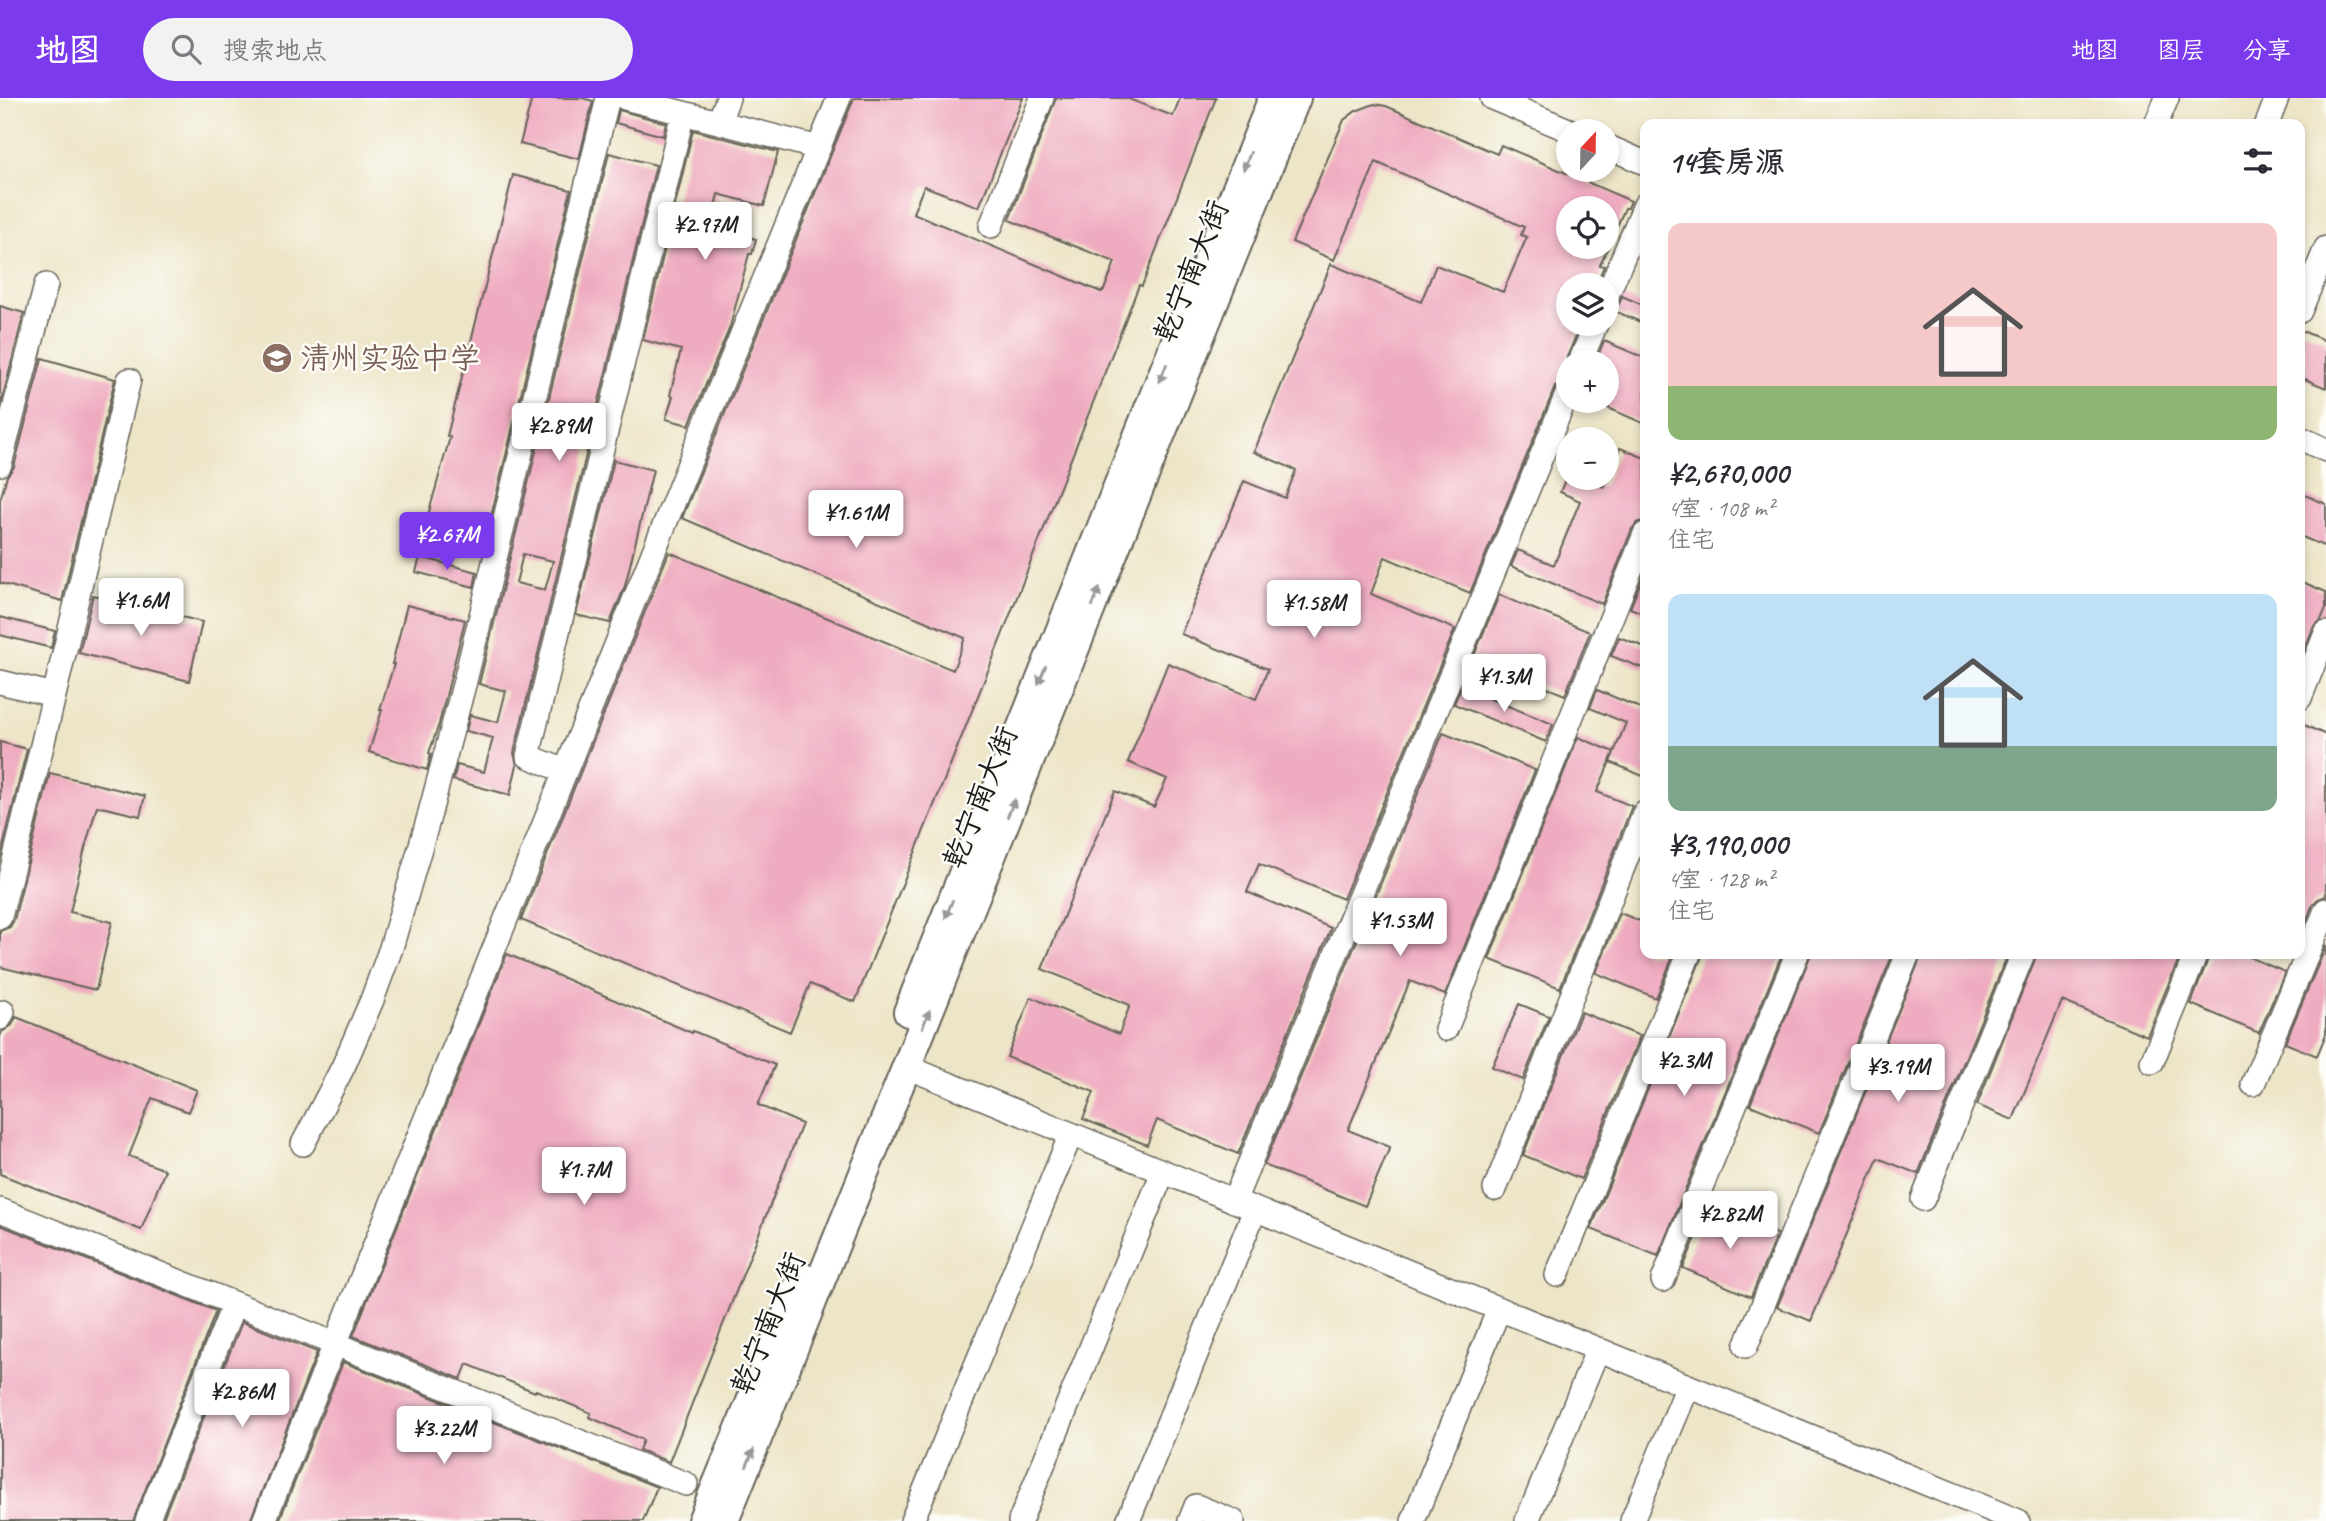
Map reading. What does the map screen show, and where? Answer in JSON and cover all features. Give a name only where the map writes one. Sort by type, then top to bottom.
[{"type":"main road","name":"乾宁南大街","points":[[702,1521],[1273,98]]},
{"type":"main road","name":"乾宁南大街","points":[[724,1521],[1296,98]]},
{"type":"street","points":[[303,1144],[344,1067],[391,948],[466,681],[608,98]]},
{"type":"street","points":[[625,98],[819,148]]},
{"type":"street","points":[[719,122],[728,98]]},
{"type":"street","points":[[264,1521],[839,98]]},
{"type":"street","points":[[990,226],[1042,98]]},
{"type":"street","points":[[1492,98],[1556,125]]},
{"type":"street","points":[[2158,119],[2167,98]]},
{"type":"street","points":[[2269,119],[2277,98]]},
{"type":"street","points":[[565,771],[527,755],[683,113]]},
{"type":"street","points":[[1619,152],[1640,161]]},
{"type":"street","points":[[1617,273],[1640,217]]},
{"type":"street","points":[[2305,299],[2326,248]]},
{"type":"street","points":[[0,464],[46,285]]},
{"type":"street","points":[[0,917],[129,380]]},
{"type":"street","points":[[1234,1200],[1559,413]]},
{"type":"street","points":[[2305,440],[2326,450]]},
{"type":"street","points":[[1447,1029],[1640,546]]},
{"type":"street","points":[[2305,686],[2326,633]]},
{"type":"street","points":[[0,682],[54,695]]},
{"type":"street","points":[[1495,1189],[1640,825]]},
{"type":"street","points":[[2253,1084],[2326,910]]},
{"type":"street","points":[[1557,1275],[1687,959]]},
{"type":"street","points":[[1663,1280],[1795,959]]},
{"type":"street","points":[[1746,1346],[1906,959]]},
{"type":"street","points":[[1923,1199],[2020,959]]},
{"type":"street","points":[[2152,1062],[2194,959]]},
{"type":"street","points":[[907,1068],[2018,1521]]},
{"type":"street","points":[[912,1521],[1071,1134]]},
{"type":"street","points":[[1020,1521],[1163,1172]]},
{"type":"street","points":[[0,1210],[686,1484]]},
{"type":"street","points":[[1128,1521],[1255,1210]]},
{"type":"street","points":[[147,1521],[234,1304]]},
{"type":"street","points":[[1412,1521],[1499,1309]]},
{"type":"street","points":[[1527,1521],[1598,1349]]},
{"type":"street","points":[[1632,1521],[1688,1386]]},
{"type":"street","points":[[1190,1521],[1196,1506],[1233,1521]]},
{"type":"building","points":[[532,98],[582,98],[593,101],[579,159],[520,144]]},
{"type":"building","points":[[854,98],[1023,98],[979,207],[924,186],[913,213],[1101,292],[1115,262],[1009,220],[1056,98],[1126,98],[1173,116],[1180,98],[1216,98],[1142,286],[1139,285],[855,1002],[810,984],[790,1032],[521,920],[669,552],[953,670],[965,638],[682,518]]},
{"type":"building","points":[[1374,104],[1386,106],[1497,154],[1501,145],[1556,169],[1556,182],[1587,182],[1631,201],[1619,222],[1619,196],[1556,196],[1556,259],[1603,259],[1600,265],[1604,266],[1601,273],[1556,273],[1556,336],[1576,336],[1570,350],[1556,350],[1556,386],[1470,593],[1385,557],[1371,594],[1455,629],[1343,899],[1259,864],[1247,892],[1331,928],[1238,1154],[1157,1120],[1147,1145],[1083,1119],[1094,1092],[1007,1057],[1031,997],[1119,1034],[1130,1005],[1042,969],[1115,791],[1154,807],[1167,779],[1128,762],[1168,663],[1256,699],[1268,669],[1181,634],[1244,481],[1285,498],[1296,470],[1254,452],[1331,264],[1421,302],[1436,265],[1503,292],[1527,237],[1521,235],[1524,227],[1376,162],[1334,260],[1292,242],[1344,120],[1356,111]]},
{"type":"building","points":[[619,110],[666,123],[663,136],[616,123]]},
{"type":"building","points":[[693,130],[778,152],[764,206],[718,194],[710,227],[756,239],[752,254],[749,254],[730,327],[689,425],[666,419],[681,350],[643,340]]},
{"type":"building","points":[[609,153],[656,165],[514,753],[517,765],[510,795],[453,780],[457,765],[484,772],[493,738],[466,731],[470,715],[498,722],[506,691],[479,684]],"holes":[[[523,554],[553,561],[545,590],[516,583]]]},
{"type":"building","points":[[513,175],[571,190],[485,541],[425,526],[450,437],[447,436]]},
{"type":"building","points":[[1622,296],[1640,304],[1640,322],[1619,313]]},
{"type":"building","points":[[0,306],[24,313],[0,408]]},
{"type":"building","points":[[2305,332],[2326,341],[2326,388],[2305,379]]},
{"type":"building","points":[[1604,341],[1640,356],[1640,422],[1619,413],[1619,350],[1600,350]]},
{"type":"building","points":[[42,358],[115,379],[62,601],[0,583],[0,500],[7,476],[14,467]]},
{"type":"building","points":[[1620,448],[1640,456],[1640,522],[1632,529],[1602,604],[1511,566],[1518,550],[1554,565],[1580,501],[1560,492],[1619,490]]},
{"type":"building","points":[[614,460],[653,470],[625,586],[610,623],[576,615]]},
{"type":"building","points":[[2305,495],[2326,504],[2326,547],[2305,538]]},
{"type":"building","points":[[420,557],[477,572],[474,587],[416,572]]},
{"type":"building","points":[[2305,583],[2326,592],[2326,608],[2321,620],[2313,628],[2305,649]]},
{"type":"building","points":[[1640,584],[1640,612],[1630,608]]},
{"type":"building","points":[[93,595],[202,622],[189,681],[79,653]]},
{"type":"building","points":[[1499,595],[1590,632],[1565,695],[1473,658]]},
{"type":"building","points":[[407,605],[465,620],[429,753],[431,754],[427,770],[369,752],[394,664]]},
{"type":"building","points":[[0,617],[55,631],[51,648],[0,635]]},
{"type":"building","points":[[1619,637],[1640,645],[1640,667],[1611,656]]},
{"type":"building","points":[[1461,687],[1553,724],[1546,742],[1454,704]]},
{"type":"building","points":[[1597,690],[1640,708],[1640,775],[1610,762],[1626,723],[1590,708]]},
{"type":"building","points":[[2305,725],[2326,735],[2326,896],[2313,904],[2305,924]]},
{"type":"building","points":[[1443,733],[1535,770],[1445,995],[1410,981],[1348,1130],[1390,1147],[1365,1206],[1264,1165]]},
{"type":"building","points":[[1578,737],[1614,752],[1597,792],[1632,806],[1560,988],[1489,959]]},
{"type":"building","points":[[0,742],[27,749],[0,859]]},
{"type":"building","points":[[50,773],[145,796],[140,816],[97,806],[85,848],[70,912],[112,922],[96,990],[0,967],[0,931],[10,927],[14,920]]},
{"type":"building","points":[[1620,913],[1640,921],[1640,959],[1672,959],[1656,998],[1596,973]]},
{"type":"building","points":[[2326,946],[2326,1034],[2317,1056],[2285,1043]]},
{"type":"building","points":[[507,954],[692,1033],[693,1031],[775,1065],[758,1105],[802,1124],[669,1462],[639,1450],[643,1440],[589,1417],[591,1413],[536,1390],[535,1392],[467,1364],[461,1379],[353,1336]]},
{"type":"building","points":[[1701,959],[1780,959],[1658,1256],[1591,1229]]},
{"type":"building","points":[[1809,959],[1891,959],[1819,1133],[1750,1105]]},
{"type":"building","points":[[1920,959],[2006,959],[1918,1174],[1878,1158],[1811,1321],[1777,1307]]},
{"type":"building","points":[[2035,959],[2179,959],[2147,1036],[2062,1001],[2013,1120],[1977,1105]]},
{"type":"building","points":[[2208,959],[2254,959],[2285,972],[2259,1033],[2191,1004]]},
{"type":"building","points":[[1519,1004],[1549,1016],[1523,1080],[1492,1067]]},
{"type":"building","points":[[1581,1012],[1640,1036],[1581,1179],[1523,1155]]},
{"type":"building","points":[[16,1017],[197,1090],[188,1112],[152,1098],[129,1156],[165,1170],[141,1230],[0,1174],[0,1037]]},
{"type":"building","points":[[1709,1206],[1777,1234],[1751,1297],[1683,1268]]},
{"type":"building","points":[[0,1225],[216,1311],[133,1521],[0,1521]]},
{"type":"building","points":[[242,1322],[317,1352],[250,1521],[162,1521]]},
{"type":"building","points":[[343,1362],[657,1487],[643,1521],[279,1521]]},
{"type":"place","name":"清州实验中学","points":[[277,358]]}]
